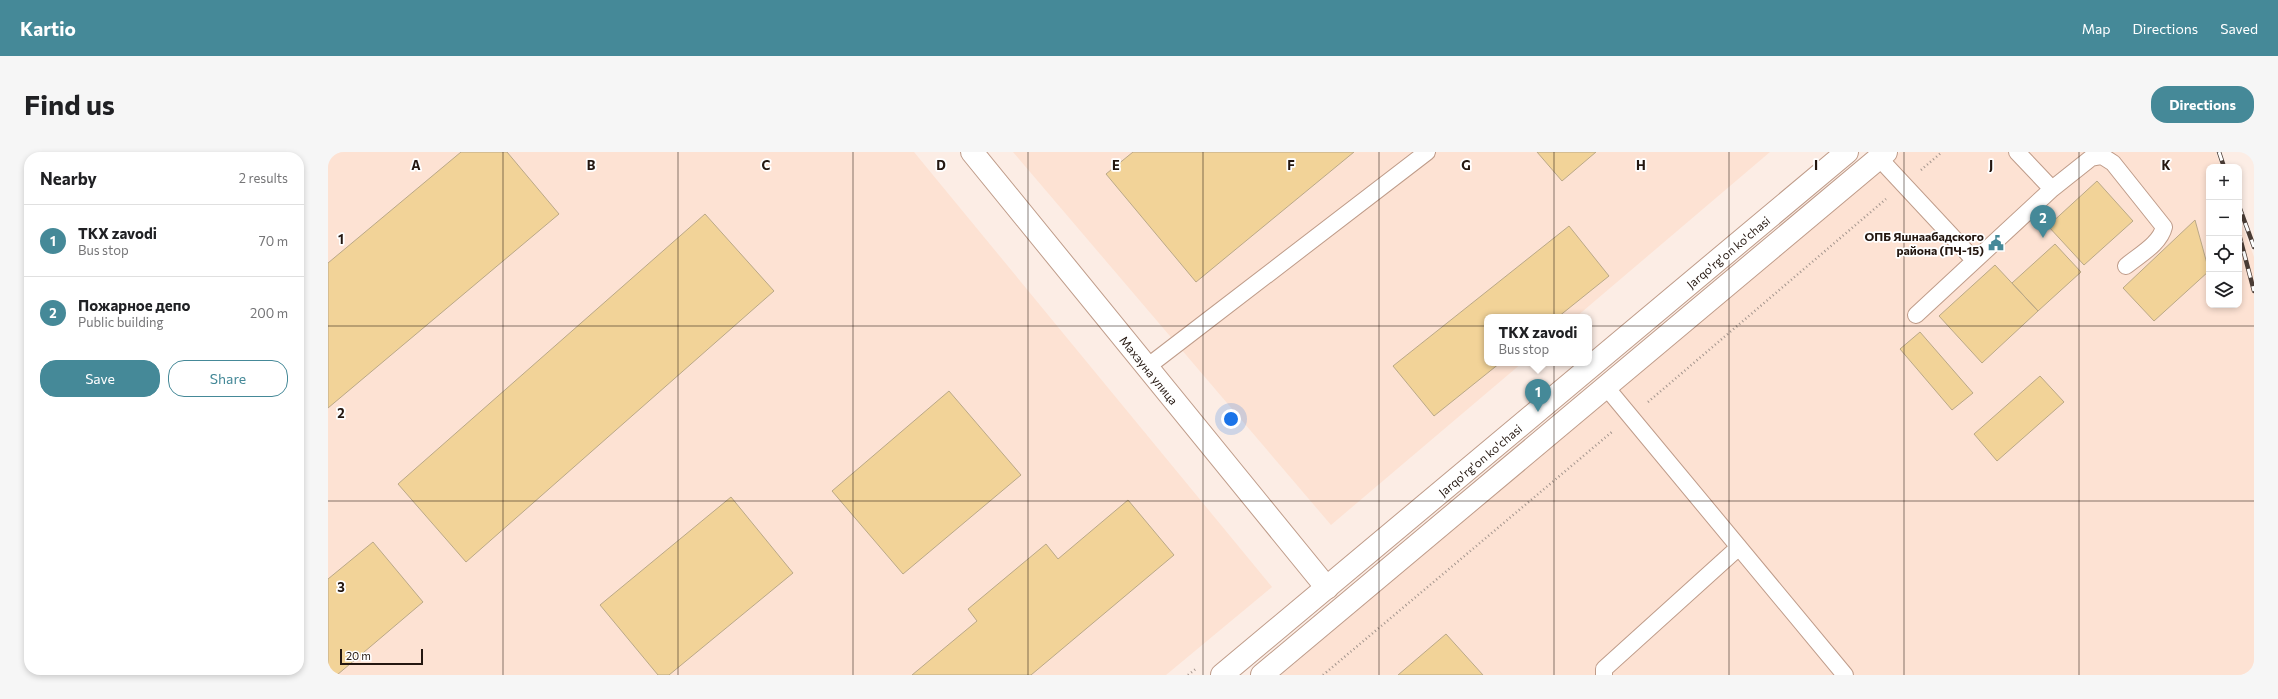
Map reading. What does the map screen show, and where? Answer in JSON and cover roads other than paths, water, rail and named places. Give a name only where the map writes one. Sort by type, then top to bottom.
[{"type":"main road","name":"Махзуна улица","points":[[972,152],[1344,607]]},
{"type":"main road","name":"Jarqo'rg'on ko'chasi","points":[[1592,366],[1847,152]]},
{"type":"main road","name":"Jarqo'rg'on ko'chasi","points":[[1262,675],[1882,155]]},
{"type":"main road","name":"Jarqo'rg'on ko'chasi","points":[[1222,675],[1592,366]]},
{"type":"lane","points":[[1147,367],[1427,152]]},
{"type":"lane","points":[[2017,152],[2052,189]]},
{"type":"lane","points":[[1882,155],[1974,260]]},
{"type":"lane","points":[[1916,315],[2052,189],[2091,158],[2102,156],[2113,163],[2164,227],[2162,234],[2155,242],[2126,266]]},
{"type":"lane","points":[[1606,387],[1845,675]]},
{"type":"lane","points":[[1604,675],[1604,669],[1739,547]]},
{"type":"railway","points":[[2219,152],[2223,164]]},
{"type":"railway","points":[[2242,214],[2254,247]]},
{"type":"railway","points":[[2240,236],[2254,291]]},
{"type":"place","name":"Пожарное депо","points":[[2043,238]]},
{"type":"place","name":"ОПБ Яшнаабадского района (ПЧ-15)","points":[[1996,243]]},
{"type":"place","name":"TKX zavodi","points":[[1538,412]]}]
